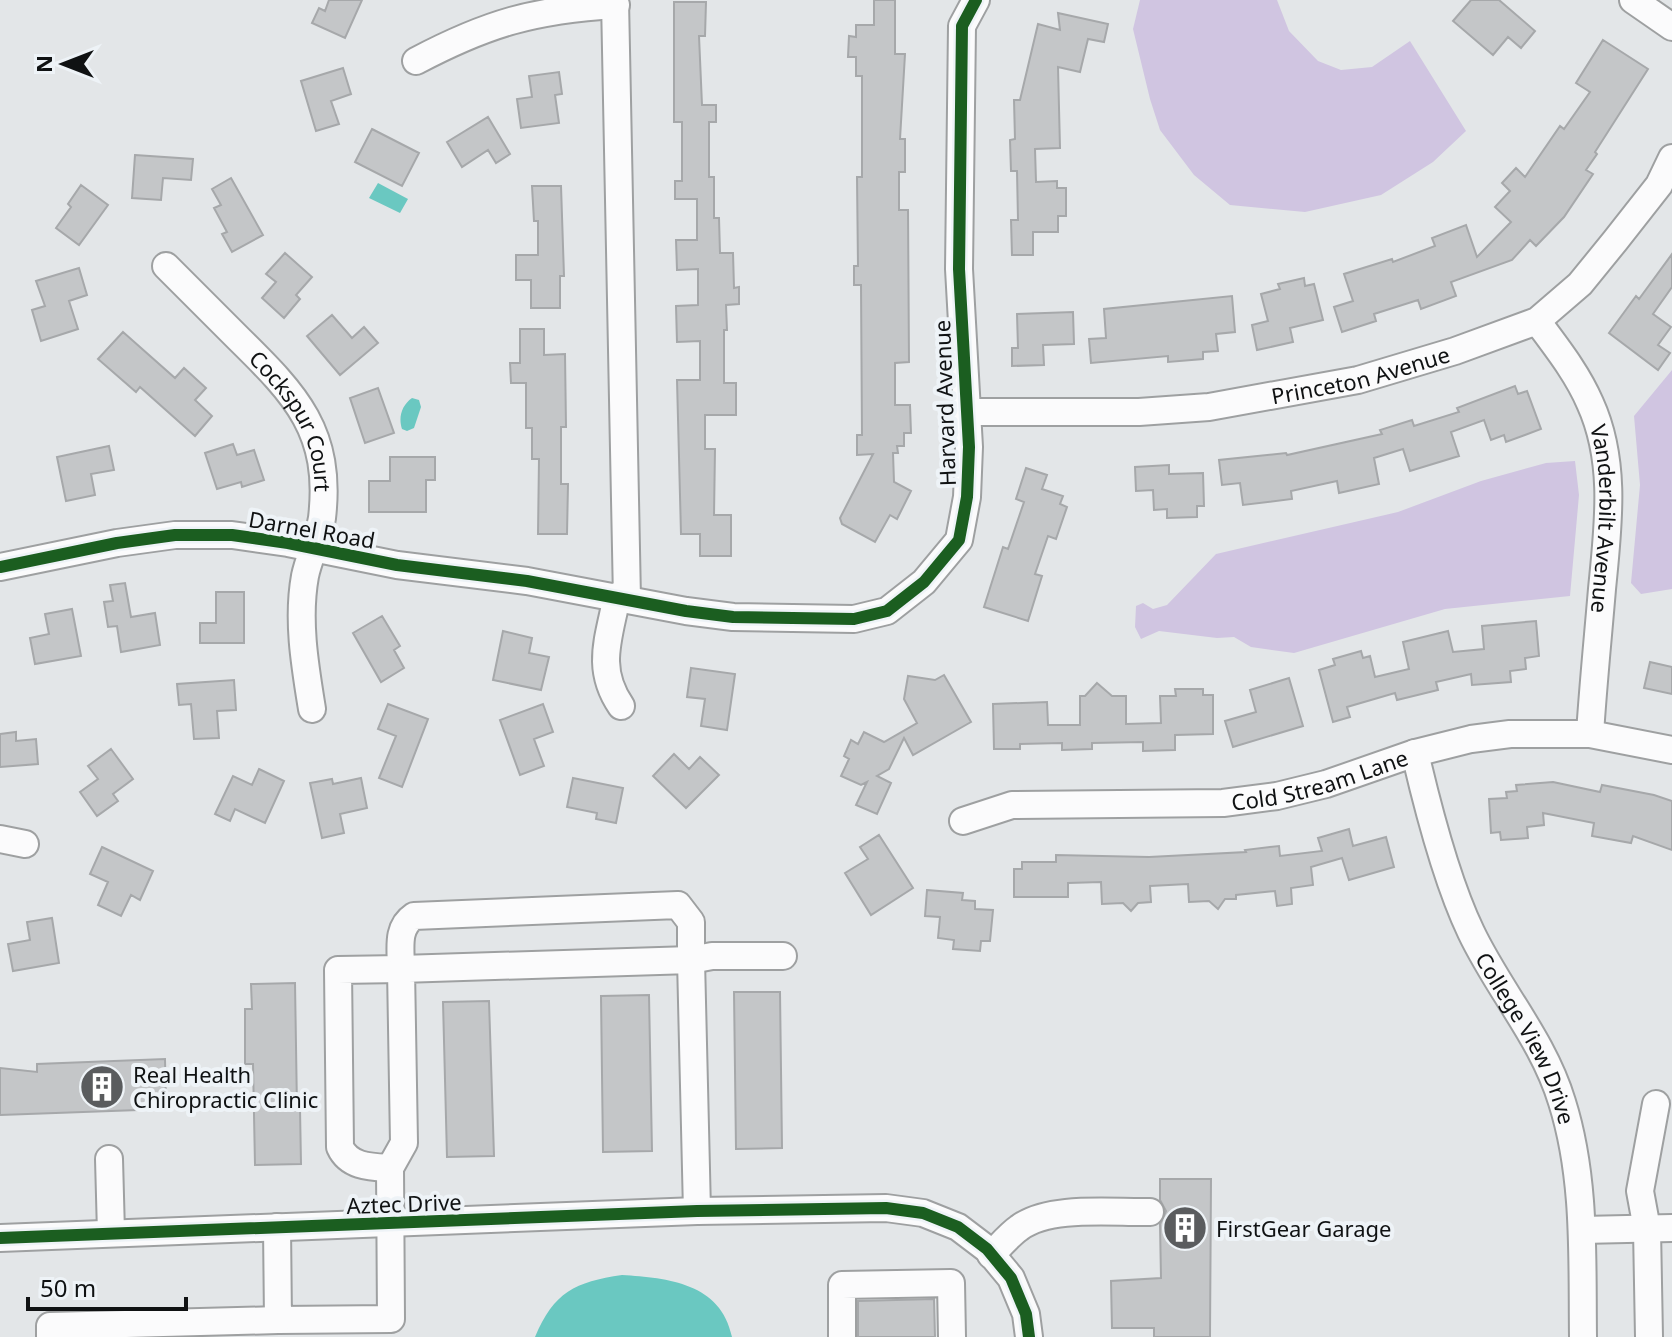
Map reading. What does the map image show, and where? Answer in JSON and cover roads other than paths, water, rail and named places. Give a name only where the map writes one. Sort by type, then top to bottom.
[{"type":"street","name":"Harvard Avenue","points":[[622,598],[733,617],[854,619],[887,611],[924,582],[959,540],[967,497],[959,269],[962,26],[976,0]]},
{"type":"street","points":[[1633,0],[1672,27]]},
{"type":"street","points":[[416,61],[496,23],[541,12],[615,2],[622,598],[605,675],[610,691],[621,706]]},
{"type":"street","name":"Princeton Avenue","points":[[966,412],[1139,412],[1209,407],[1358,380],[1455,351],[1537,321],[1580,284],[1659,185],[1672,158]]},
{"type":"street","name":"Cockspur Court","points":[[166,266],[293,395],[309,423],[320,455],[324,490],[321,522],[305,577],[301,622],[312,709]]},
{"type":"street","name":"Vanderbilt Avenue","points":[[1537,321],[1574,372],[1592,405],[1608,473],[1609,511],[1590,734]]},
{"type":"street","name":"Darnel Road","points":[[0,567],[117,543],[175,535],[232,535],[397,565],[527,581],[622,598]]},
{"type":"street","name":"Cold Stream Lane","points":[[963,821],[1012,805],[1223,803],[1277,796],[1326,784],[1415,753],[1471,739],[1510,734],[1590,734],[1672,750]]},
{"type":"street","name":"College View Drive","points":[[1415,753],[1454,891],[1470,931],[1547,1060],[1563,1103],[1577,1167],[1582,1230],[1583,1337]]},
{"type":"street","points":[[50,1337],[50,1326],[278,1320],[386,1328],[390,1168],[404,1143],[401,935],[403,926],[414,916],[678,905],[691,922],[697,1211]]},
{"type":"street","points":[[390,1168],[353,1162],[340,1147],[338,970],[783,956]]},
{"type":"street","points":[[1649,1337],[1660,1228],[1640,1191],[1656,1104]]},
{"type":"street","points":[[109,1159],[111,1233]]},
{"type":"street","name":"Aztec Drive","points":[[0,1238],[697,1211],[886,1208],[923,1213],[958,1227],[991,1255],[1011,1278],[1026,1314],[1029,1337]]},
{"type":"street","points":[[991,1255],[1019,1227],[1039,1217],[1150,1212]]},
{"type":"street","points":[[277,1227],[278,1320]]},
{"type":"street","points":[[1582,1230],[1660,1228]]},
{"type":"street","points":[[842,1337],[842,1285],[951,1283],[952,1337]]},
{"type":"water","points":[[378,183],[408,199],[400,213],[369,198]]},
{"type":"water","points":[[412,398],[419,400],[421,407],[414,428],[407,431],[402,429],[401,416],[403,408]]},
{"type":"water","points":[[622,1275],[657,1278],[704,1294],[717,1305],[732,1337],[535,1337],[558,1299],[591,1281]]},
{"type":"place","name":"Real Health Chiropractic Clinic","points":[[102,1087]]},
{"type":"place","name":"FirstGear Garage","points":[[1185,1228]]}]
